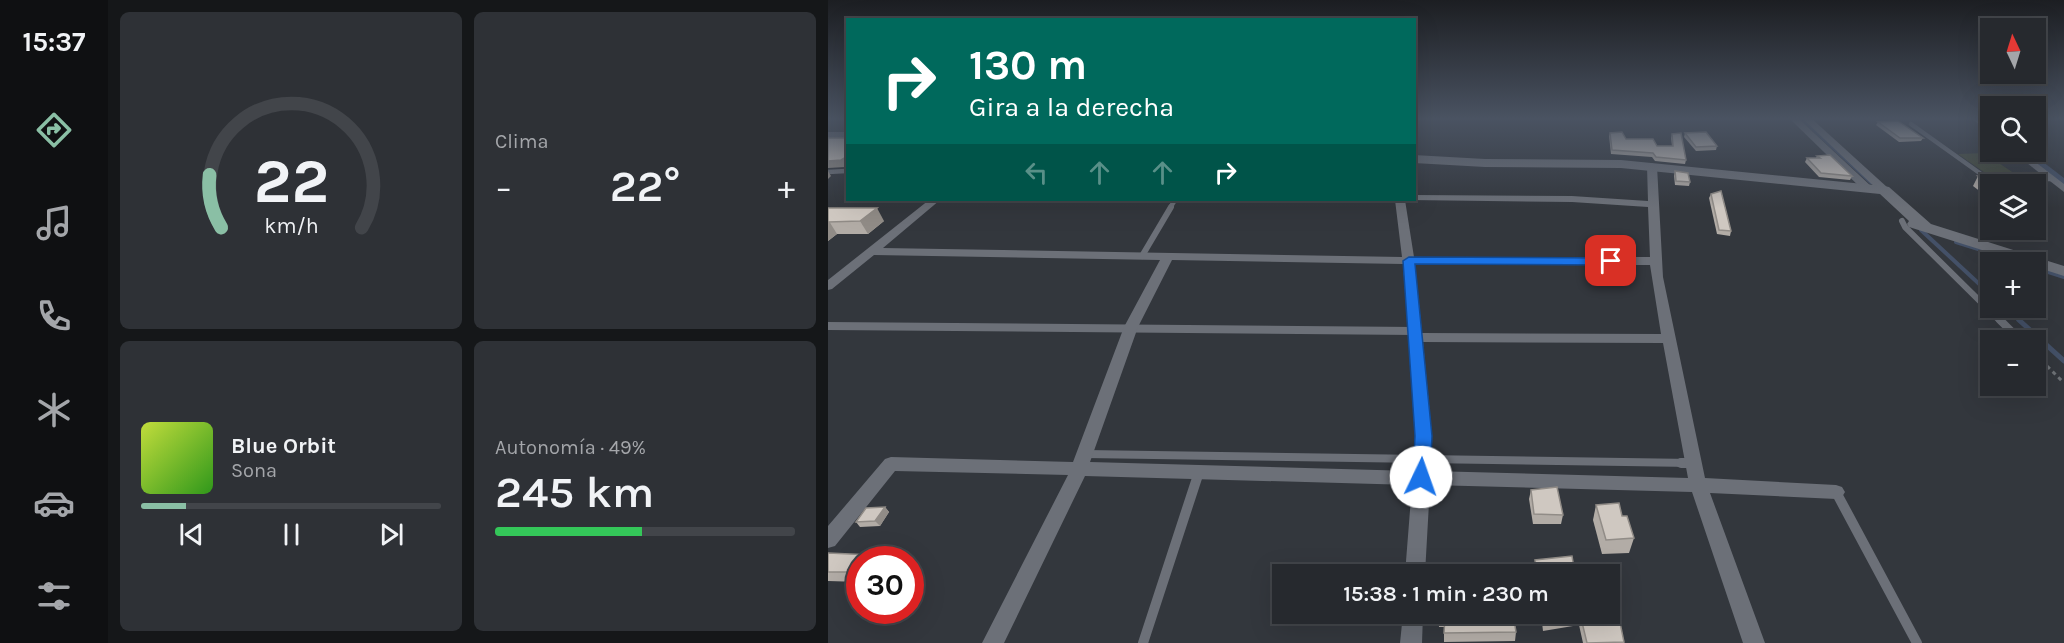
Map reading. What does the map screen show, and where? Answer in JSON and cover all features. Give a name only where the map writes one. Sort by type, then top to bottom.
[{"type":"street","points":[[1824,148],[1902,221],[2064,271]]},
{"type":"street","points":[[1839,148],[1926,228]]},
{"type":"street","points":[[1416,159],[1485,163],[1652,166],[1884,190]]},
{"type":"street","points":[[2030,162],[2064,189]]},
{"type":"street","points":[[1652,166],[1657,277],[1698,484],[1754,643]]},
{"type":"street","points":[[1416,198],[1572,199],[1653,204]]},
{"type":"street","points":[[828,286],[934,201]]},
{"type":"street","points":[[1401,201],[1409,261],[1424,436],[1416,564]]},
{"type":"street","points":[[870,251],[1409,261],[1656,261]]},
{"type":"street","points":[[993,643],[1082,462],[1131,327],[1168,256]]},
{"type":"street","points":[[1415,334],[1669,339]]},
{"type":"street","points":[[828,540],[891,464],[1082,462],[1199,472],[1698,484],[1836,492]]},
{"type":"street","points":[[1411,643],[1412,624]]},
{"type":"lane","points":[[1944,148],[1980,174]]},
{"type":"lane","points":[[828,172],[846,171]]},
{"type":"lane","points":[[2046,179],[2052,179]]},
{"type":"lane","points":[[1142,256],[1174,201]]},
{"type":"lane","points":[[1902,221],[1905,227],[2010,330]]},
{"type":"lane","points":[[828,326],[1131,327],[1415,334]]},
{"type":"lane","points":[[1082,462],[1422,459],[1694,463]]},
{"type":"lane","points":[[1143,643],[1199,472]]},
{"type":"lane","points":[[1836,492],[1917,643]]},
{"type":"path","points":[[2046,366],[2064,383]]},
{"type":"green space","points":[[1980,153],[1980,162],[1997,162],[2015,174],[1987,174],[1958,154]]},
{"type":"building","points":[[828,148],[846,148],[846,157],[828,161]]},
{"type":"building","points":[[1612,148],[1684,148],[1686,160],[1656,157],[1653,153],[1612,150]]},
{"type":"building","points":[[1830,155],[1852,176],[1821,173],[1807,158]]},
{"type":"building","points":[[1675,171],[1688,173],[1690,182],[1676,181]]},
{"type":"building","points":[[1721,191],[1731,231],[1719,230],[1711,194]]},
{"type":"building","points":[[828,208],[877,208],[860,221],[828,222]]},
{"type":"building","points":[[1557,487],[1563,515],[1534,514],[1531,490]]},
{"type":"building","points":[[1619,503],[1622,516],[1627,516],[1634,538],[1606,540],[1596,505]]},
{"type":"building","points":[[885,507],[875,521],[856,522],[866,508]]},
{"type":"building","points":[[828,553],[846,554],[846,572],[828,572]]},
{"type":"building","points":[[1572,556],[1573,564],[1536,564],[1535,560]]},
{"type":"building","points":[[1620,622],[1624,642],[1587,643],[1582,624]]},
{"type":"building","points":[[1445,624],[1515,624],[1516,632],[1444,633]]},
{"type":"waterway","points":[[1833,148],[1871,183]]},
{"type":"waterway","points":[[2036,162],[2064,184]]},
{"type":"waterway","points":[[1921,230],[1980,285]]},
{"type":"waterway","points":[[1956,242],[1988,252]]},
{"type":"waterway","points":[[2046,271],[2064,277]]},
{"type":"waterway","points":[[2017,318],[2021,322]]},
{"type":"waterway","points":[[2019,320],[2064,361]]},
{"type":"route","points":[[1421,477],[1424,436],[1409,261],[1611,261]]}]
